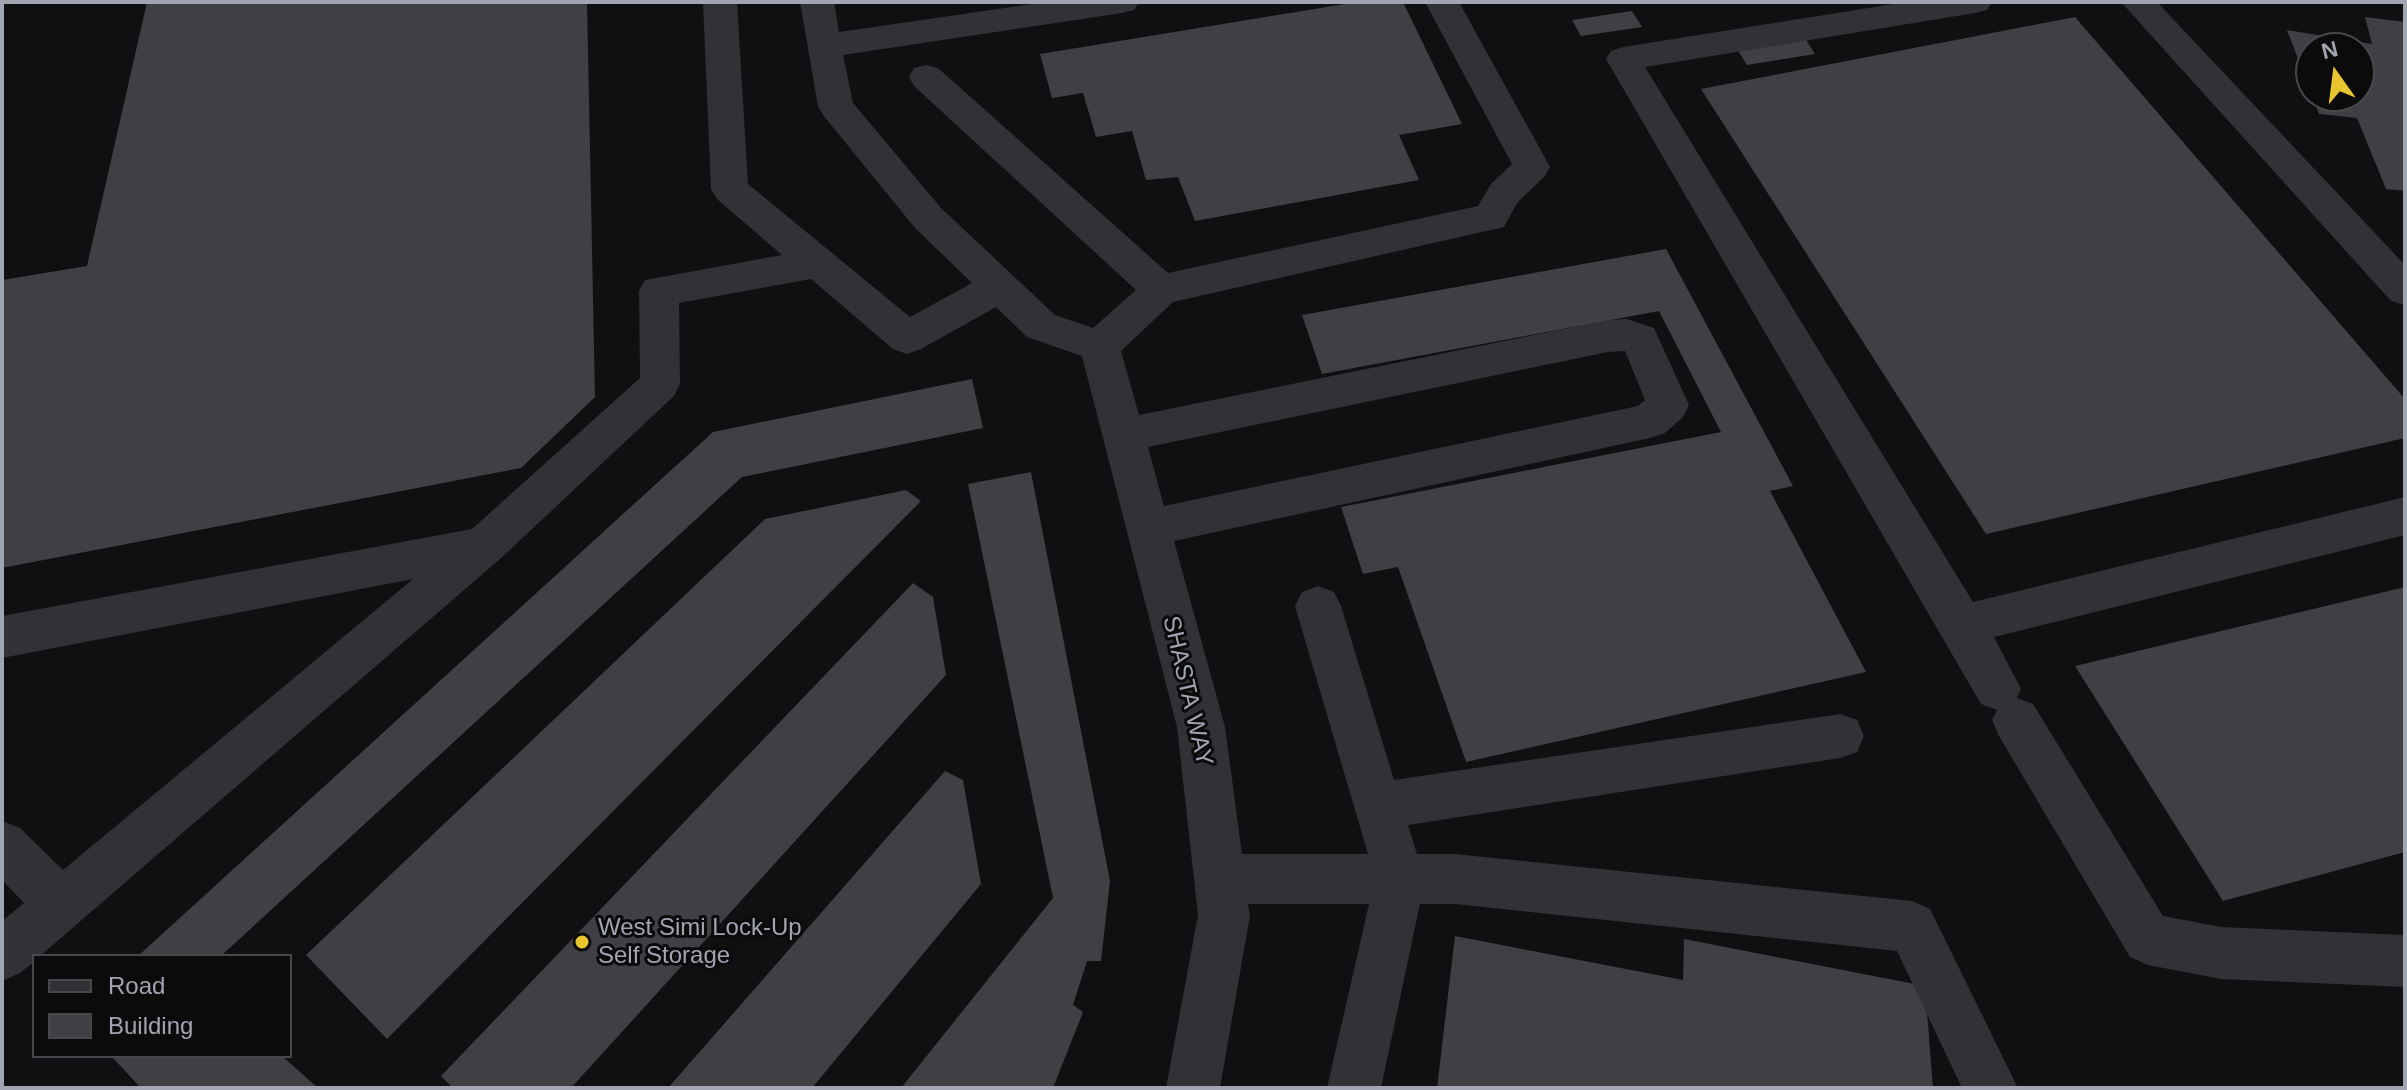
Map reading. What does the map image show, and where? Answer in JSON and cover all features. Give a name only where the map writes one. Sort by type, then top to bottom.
[{"type":"street","points":[[720,2],[730,189],[907,338],[1000,286]]},
{"type":"street","points":[[817,2],[836,106],[928,218],[1041,326],[1100,346],[1161,290],[1491,217],[1504,194],[1532,167],[1442,2]]},
{"type":"street","points":[[824,46],[1122,2]]},
{"type":"street","points":[[1975,2],[1623,59],[2148,939],[2221,953],[2405,961]]},
{"type":"street","points":[[2138,2],[2405,290]]},
{"type":"street","points":[[926,77],[1161,290]]},
{"type":"street","points":[[2,955],[484,546],[660,384],[659,291],[818,263]]},
{"type":"street","points":[[1123,435],[1608,336],[1627,335],[1640,339],[1668,405],[1650,421],[1148,528]]},
{"type":"street","name":"SHASTA WAY","points":[[1100,346],[1201,727],[1224,915],[1193,1088]]},
{"type":"street","points":[[1962,625],[2405,516]]},
{"type":"street","points":[[2,637],[484,546]]},
{"type":"street","points":[[1318,606],[1400,879],[1354,1088]]},
{"type":"street","points":[[1378,806],[1840,736]]},
{"type":"street","points":[[2,845],[61,904]]},
{"type":"street","points":[[1219,879],[1455,879],[1912,927],[1991,1088]]},
{"type":"building","points":[[147,2],[587,2],[595,397],[521,468],[2,568],[2,280],[87,266]]},
{"type":"building","points":[[1357,2],[1403,2],[1462,124],[1399,135],[1419,180],[1195,221],[1178,177],[1146,180],[1132,131],[1096,137],[1083,93],[1052,98],[1040,54]]},
{"type":"building","points":[[1632,11],[1642,27],[1581,36],[1572,20]]},
{"type":"building","points":[[2075,17],[2405,399],[2405,438],[1986,534],[1701,89]]},
{"type":"building","points":[[2365,17],[2405,22],[2405,191],[2386,189],[2357,118],[2318,112],[2375,112],[2375,32],[2369,32]]},
{"type":"building","points":[[2287,30],[2299,32],[2295,32],[2295,51]]},
{"type":"building","points":[[1805,38],[1815,54],[1747,65],[1737,49]]},
{"type":"building","points":[[1666,249],[1793,486],[1770,491],[1866,672],[1466,762],[1398,567],[1363,574],[1341,507],[1721,432],[1659,311],[1322,374],[1302,315]]},
{"type":"building","points":[[972,379],[983,428],[742,477],[223,954],[140,954],[713,432]]},
{"type":"building","points":[[1031,472],[1110,881],[1101,961],[1087,961],[1073,1005],[1083,1012],[1053,1088],[901,1088],[1053,898],[968,484]]},
{"type":"building","points":[[906,490],[921,501],[387,1039],[306,955],[765,519]]},
{"type":"building","points":[[913,583],[933,597],[946,675],[571,1088],[453,1088],[441,1076]]},
{"type":"building","points":[[2405,587],[2405,852],[2223,901],[2075,666]]},
{"type":"building","points":[[945,771],[963,780],[981,884],[812,1088],[668,1088]]},
{"type":"building","points":[[1455,936],[1683,980],[1684,939],[1925,986],[1933,1088],[1437,1088]]},
{"type":"building","points":[[113,1058],[284,1058],[318,1088],[141,1088]]},
{"type":"place","name":"West Simi Lock-Up Self Storage","points":[[582,942]]}]
